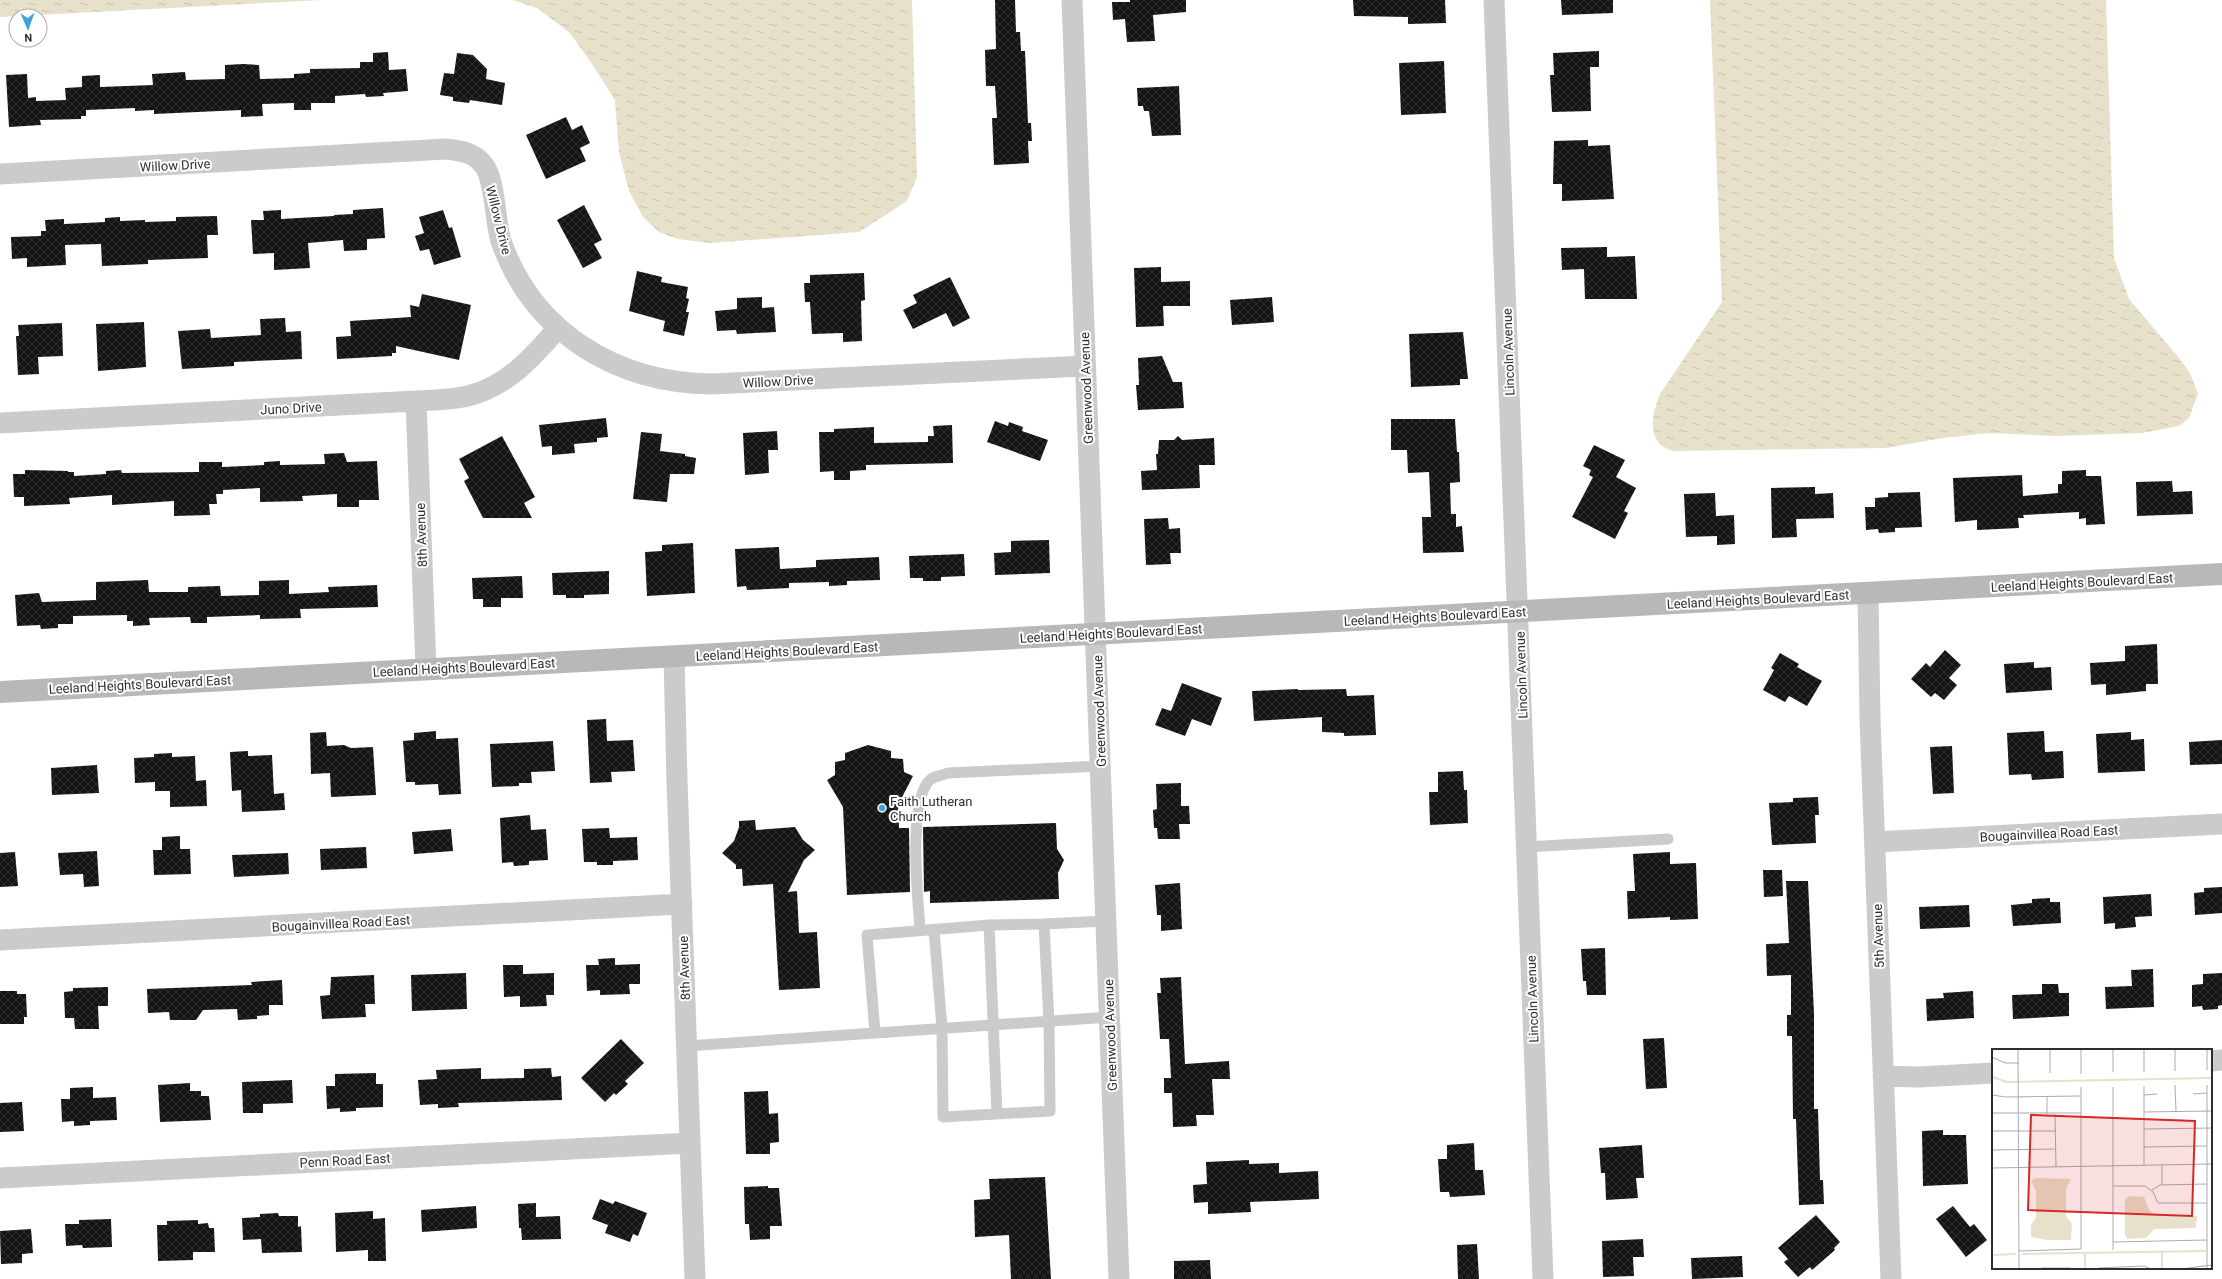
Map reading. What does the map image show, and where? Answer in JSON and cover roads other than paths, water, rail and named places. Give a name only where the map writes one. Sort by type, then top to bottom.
[{"type":"main road","name":"Leeland Heights Boulevard East","points":[[0,692],[2222,574]]},
{"type":"street","name":"Greenwood Avenue","points":[[1072,0],[1084,366],[1096,634],[1119,1279]]},
{"type":"street","name":"Lincoln Avenue","points":[[1494,0],[1543,1279]]},
{"type":"street","name":"Willow Drive","points":[[0,174],[446,149],[468,152],[485,167],[501,239],[510,263],[534,301],[557,329],[580,346],[615,365],[647,376],[687,384],[757,383],[1084,366]]},
{"type":"street","name":"Juno Drive","points":[[0,423],[416,401],[469,396],[491,388],[510,376],[527,362],[557,329]]},
{"type":"street","name":"8th Avenue","points":[[416,401],[426,669]]},
{"type":"street","name":"5th Avenue","points":[[1868,594],[1875,842],[1891,1279]]},
{"type":"street","name":"8th Avenue","points":[[674,657],[695,1279]]},
{"type":"street","name":"Bougainvillea Road East","points":[[1875,842],[2222,824]]},
{"type":"street","name":"Bougainvillea Road East","points":[[0,940],[682,904]]},
{"type":"street","points":[[2212,1061],[2222,1060]]},
{"type":"street","points":[[1883,1076],[1919,1077],[1992,1073]]},
{"type":"street","name":"Penn Road East","points":[[0,1178],[690,1143]]},
{"type":"lane","points":[[920,929],[916,820],[920,796],[931,779],[948,773],[1101,766]]},
{"type":"lane","points":[[1526,847],[1668,839]]},
{"type":"lane","points":[[875,1033],[867,934],[989,925],[1106,921]]},
{"type":"lane","points":[[934,930],[942,1028],[943,1117],[1050,1111],[1049,1021],[1044,924]]},
{"type":"lane","points":[[989,925],[997,1114]]},
{"type":"lane","points":[[686,1046],[1110,1017]]},
{"type":"water","points":[[0,0],[322,0],[48,14],[48,8],[8,8],[8,17],[0,17]]},
{"type":"water","points":[[513,0],[912,0],[917,177],[907,201],[859,232],[710,243],[678,239],[659,232],[643,217],[629,191],[619,152],[615,100],[570,33],[537,8]]},
{"type":"water","points":[[1710,0],[2106,0],[2114,258],[2129,299],[2190,373],[2198,394],[2189,418],[2179,426],[2142,433],[2056,436],[1990,433],[1943,438],[1886,448],[1673,451],[1660,444],[1654,432],[1653,419],[1660,394],[1722,302]]},
{"type":"place","name":"Faith Lutheran Church","points":[[882,808]]}]
